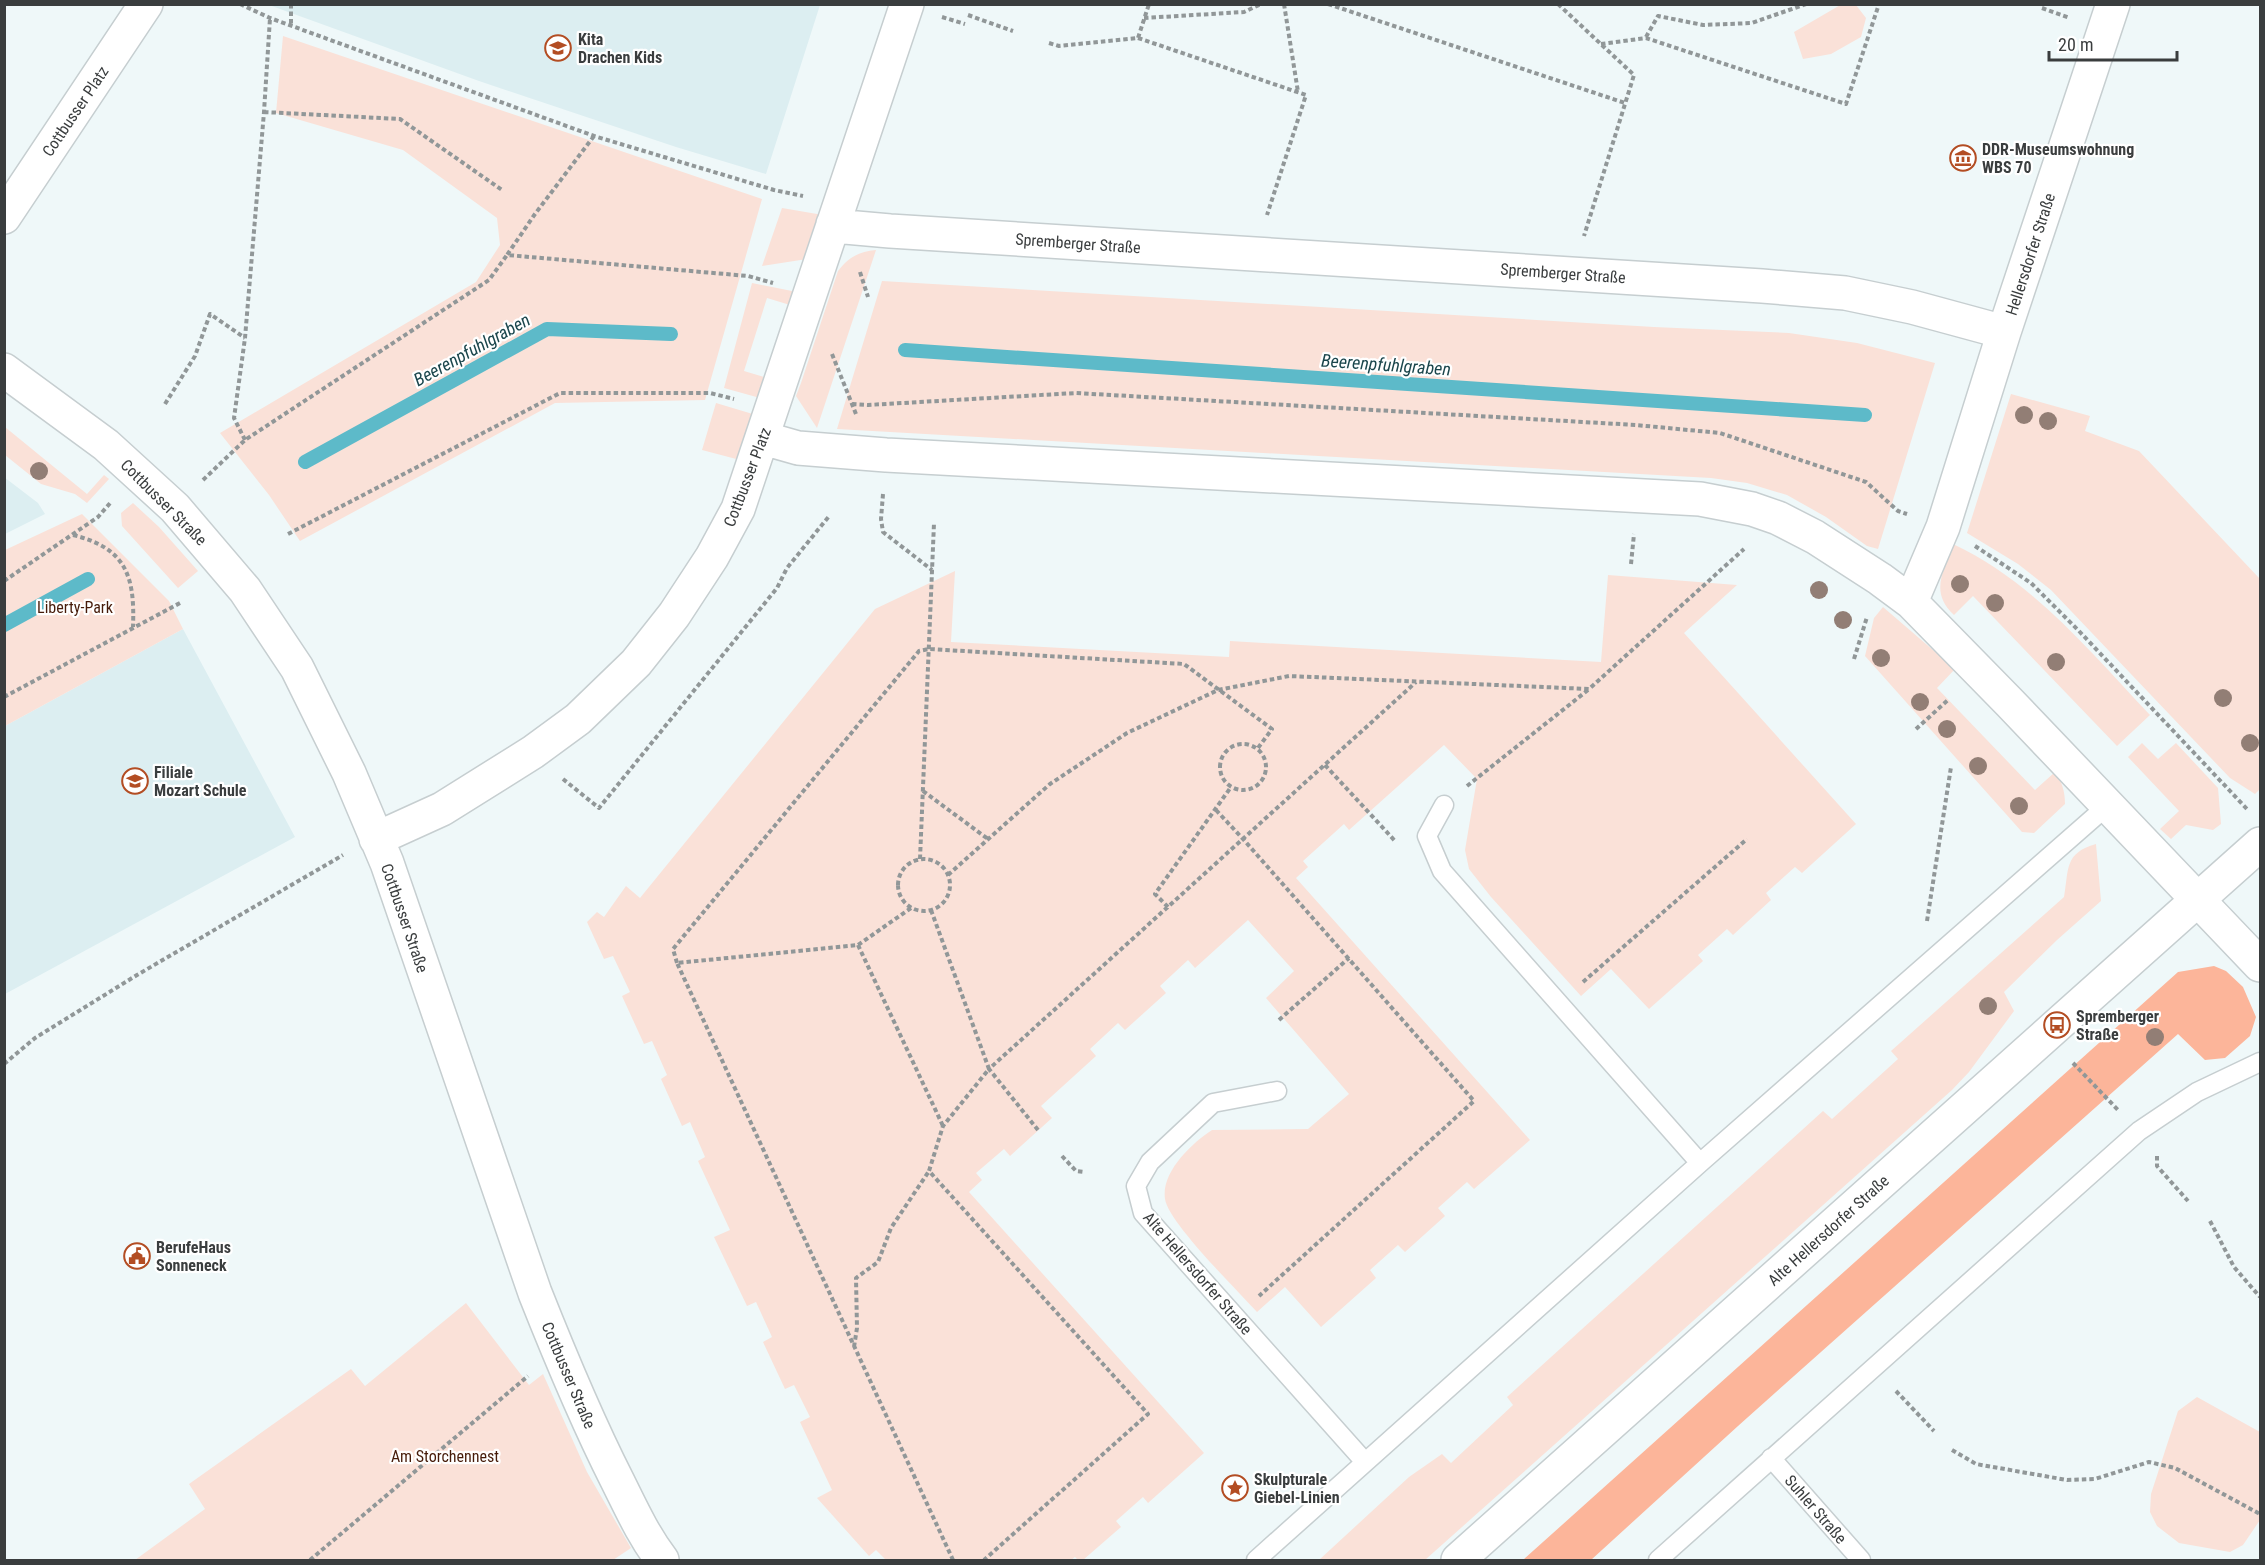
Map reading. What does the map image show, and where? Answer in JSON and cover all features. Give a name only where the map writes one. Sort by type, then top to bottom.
[{"type":"street","name":"Cottbusser Platz","points":[[4,217],[146,4]]},
{"type":"street","name":"Cottbusser Platz","points":[[376,839],[442,809],[533,752],[578,718],[636,663],[674,615],[712,557],[738,508],[768,423],[907,4]]},
{"type":"street","name":"Hellersdorfer Straße","points":[[2004,332],[2113,4]]},
{"type":"street","name":"Spremberger Straße","points":[[833,224],[890,231],[1845,293],[1912,307],[2004,332]]},
{"type":"street","points":[[1911,602],[1943,527],[2004,332]]},
{"type":"street","name":"Cottbusser Straße","points":[[4,370],[106,445],[175,508],[245,590],[297,668],[349,773],[387,863],[531,1282],[558,1350],[595,1436],[646,1539],[662,1560]]},
{"type":"street","points":[[768,423],[798,448],[1700,499],[1778,518],[1824,543],[1911,602],[2260,965]]},
{"type":"street","name":"Alte Hellersdorfer Straße","points":[[1458,1560],[2260,844]]},
{"type":"lane","points":[[1444,805],[1427,836],[1442,871],[1700,1163]]},
{"type":"lane","points":[[1256,1560],[1700,1163],[2107,806]]},
{"type":"lane","points":[[1658,1560],[2139,1131],[2197,1092],[2260,1062]]},
{"type":"lane","name":"Alte Hellersdorfer Straße","points":[[1277,1091],[1213,1103],[1150,1162],[1136,1186],[1143,1213],[1365,1462]]},
{"type":"lane","name":"Suhler Straße","points":[[1771,1458],[1861,1560]]},
{"type":"path","points":[[240,4],[291,26],[594,136],[774,190]]},
{"type":"path","points":[[291,4],[291,26]]},
{"type":"path","points":[[1138,38],[1149,4]]},
{"type":"path","points":[[1144,18],[1244,12],[1261,4]]},
{"type":"path","points":[[1284,4],[1298,92]]},
{"type":"path","points":[[1328,4],[1625,103]]},
{"type":"path","points":[[1558,4],[1634,75],[1583,237]]},
{"type":"path","points":[[1646,38],[1658,16],[1703,25],[1752,23],[1806,4]]},
{"type":"path","points":[[1601,44],[1646,38],[1846,104],[1879,4]]},
{"type":"path","points":[[968,15],[1013,31]]},
{"type":"path","points":[[244,440],[234,418],[245,338],[270,18]]},
{"type":"path","points":[[1049,43],[1059,46],[1138,38],[1306,95],[1266,219]]},
{"type":"path","points":[[264,112],[400,119],[502,190]]},
{"type":"path","points":[[175,508],[244,440],[489,280],[594,136]]},
{"type":"path","points":[[507,255],[748,276]]},
{"type":"path","points":[[809,296],[852,404],[879,454],[883,532],[932,570]]},
{"type":"path","points":[[165,404],[195,356],[210,314],[245,338]]},
{"type":"path","points":[[288,534],[560,393],[710,393],[768,423]]},
{"type":"path","points":[[852,404],[879,405],[1076,393],[1636,424],[1720,433],[1866,482],[1898,511],[1943,527],[2031,583],[2247,810]]},
{"type":"path","points":[[4,581],[98,517],[136,471]]},
{"type":"path","points":[[559,776],[599,808],[777,588],[787,568],[830,515]]},
{"type":"path","points":[[1444,805],[1589,689],[1778,518]]},
{"type":"path","points":[[920,859],[934,523]]},
{"type":"path","points":[[72,535],[93,540],[114,555],[129,573],[134,598],[133,627]]},
{"type":"path","points":[[4,697],[180,603]]},
{"type":"path","points":[[953,1560],[677,963],[673,949],[920,651],[929,649],[1184,664],[1272,729],[1258,748]]},
{"type":"path","points":[[948,875],[1050,784],[1127,733],[1218,690],[1289,676],[1589,689]]},
{"type":"path","points":[[854,1348],[857,1328],[856,1278],[878,1262],[891,1228],[929,1171],[943,1126],[990,1069],[1416,682]]},
{"type":"path","points":[[1916,729],[1948,700]]},
{"type":"path","points":[[1236,744],[1251,744],[1258,748],[1263,754],[1266,768],[1260,783],[1246,790],[1231,787],[1221,776],[1220,760],[1224,753],[1236,744]]},
{"type":"path","points":[[1325,765],[1395,841]]},
{"type":"path","points":[[1927,924],[1951,767]]},
{"type":"path","points":[[1168,907],[1155,894],[1231,787]]},
{"type":"path","points":[[923,791],[988,839]]},
{"type":"path","points":[[1215,810],[1243,838],[1474,1101],[1236,1317]]},
{"type":"path","points":[[4,1064],[35,1038],[137,975],[334,860],[376,839]]},
{"type":"path","points":[[1558,1004],[1747,839]]},
{"type":"path","points":[[920,859],[936,862],[948,875],[950,884],[945,901],[931,910],[924,912],[911,908],[900,896],[898,880],[905,866],[920,859]]},
{"type":"path","points":[[677,963],[858,945],[911,908]]},
{"type":"path","points":[[931,910],[990,1069],[1038,1130]]},
{"type":"path","points":[[858,945],[943,1126]]},
{"type":"path","points":[[1279,1020],[1349,958]]},
{"type":"path","points":[[2069,1058],[2120,1112]]},
{"type":"path","points":[[1062,1156],[1076,1171],[1084,1172]]},
{"type":"path","points":[[929,1171],[1148,1413],[984,1560]]},
{"type":"path","points":[[2210,1221],[2234,1267],[2260,1297]]},
{"type":"path","points":[[310,1560],[558,1350]]},
{"type":"path","points":[[1896,1390],[1934,1431]]},
{"type":"path","points":[[1952,1450],[1976,1464],[2067,1480],[2095,1479],[2149,1462],[2175,1468],[2260,1514]]},
{"type":"shaded area","points":[[269,5],[820,5],[766,174],[676,147],[479,81]]},
{"type":"shaded area","points":[[4,477],[38,503],[45,514],[5,534]]},
{"type":"shaded area","name":"Filiale Mozart Schule","points":[[183,629],[295,837],[5,994],[5,726]]},
{"type":"shaded area","points":[[2214,966],[2226,971],[2243,987],[2256,1017],[2250,1036],[2225,1058],[2205,1060],[2178,1034],[1591,1560],[1523,1560],[2178,972]]},
{"type":"green space","points":[[1842,4],[1856,5],[1866,18],[1861,37],[1831,54],[1803,59],[1794,32]]},
{"type":"green space","points":[[283,36],[762,199],[705,400],[555,403],[300,541],[269,495],[220,433],[476,282],[500,245],[497,218],[403,150],[276,113]]},
{"type":"green space","points":[[782,208],[823,215],[807,259],[762,266]]},
{"type":"green space","points":[[876,250],[817,428],[796,396],[838,271],[854,256]]},
{"type":"green space","points":[[882,281],[1789,333],[1857,343],[1935,363],[1878,549],[1867,546],[1826,517],[1787,495],[1747,483],[1711,478],[837,429]]},
{"type":"green space","points":[[752,283],[797,292],[790,305],[767,298],[744,371],[767,378],[760,398],[724,388]]},
{"type":"green space","points":[[2011,394],[2090,416],[2085,431],[2139,451],[2260,579],[2260,789],[2255,794],[2230,778],[2051,590],[2018,564],[1967,533]]},
{"type":"green space","points":[[716,403],[756,415],[740,460],[702,450]]},
{"type":"green space","points":[[5,427],[87,494],[104,475],[109,479],[87,503],[75,494],[41,484],[5,455]]},
{"type":"green space","points":[[133,503],[159,527],[198,571],[178,588],[122,526],[121,513]]},
{"type":"green space","name":"Liberty-Park","points":[[82,514],[169,601],[183,629],[5,726],[5,550]]},
{"type":"green space","points":[[1953,544],[2010,578],[2035,598],[2083,643],[2150,715],[2117,746],[1973,596],[1954,615],[1946,606],[1940,590],[1943,572]]},
{"type":"green space","points":[[955,571],[951,642],[1229,657],[1230,641],[1601,662],[1608,575],[1737,585],[1684,633],[1856,824],[1802,873],[1795,867],[1766,893],[1771,900],[1733,935],[1727,929],[1698,955],[1703,961],[1649,1009],[1611,969],[1581,996],[1491,897],[1469,869],[1465,850],[1477,779],[1444,745],[1349,830],[1344,824],[1303,861],[1308,867],[1296,878],[1530,1140],[1474,1189],[1467,1182],[1438,1208],[1445,1216],[1405,1252],[1398,1245],[1370,1270],[1376,1278],[1321,1327],[1285,1287],[1257,1312],[1190,1239],[1169,1210],[1165,1199],[1165,1189],[1173,1169],[1187,1150],[1212,1130],[1308,1129],[1349,1094],[1266,998],[1294,971],[1248,920],[1195,968],[1188,960],[1160,986],[1166,993],[1125,1030],[1118,1023],[1090,1049],[1096,1056],[1041,1106],[1052,1118],[1010,1156],[1004,1149],[976,1173],[982,1180],[969,1192],[1204,1453],[1148,1503],[1143,1497],[1116,1521],[1121,1527],[1083,1560],[1075,1557],[1071,1560],[886,1560],[876,1550],[869,1556],[817,1498],[832,1490],[800,1422],[810,1417],[794,1385],[785,1389],[763,1342],[772,1337],[756,1302],[747,1306],[714,1237],[730,1230],[698,1161],[705,1157],[690,1122],[682,1126],[661,1079],[667,1075],[652,1041],[644,1044],[622,996],[630,992],[613,956],[604,959],[587,922],[597,912],[604,917],[626,886],[640,898],[875,609]]},
{"type":"green space","points":[[1883,607],[1955,669],[1937,688],[2035,790],[2055,772],[2060,779],[2065,804],[2034,833],[2022,832],[1865,656],[1874,618]]},
{"type":"green space","points":[[2142,743],[2158,759],[2176,743],[2218,788],[2221,824],[2213,830],[2186,825],[2171,839],[2160,829],[2179,811],[2128,757]]},
{"type":"green space","points":[[2096,844],[2101,901],[2004,992],[2014,1011],[1969,1072],[1952,1090],[1425,1560],[1319,1560],[1409,1477],[1442,1454],[1451,1463],[1513,1405],[1507,1397],[1823,1111],[1832,1119],[1898,1059],[1891,1051],[2064,897],[2068,870],[2073,857],[2078,852]]},
{"type":"green space","name":"Am Storchennest","points":[[466,1303],[529,1385],[543,1374],[587,1472],[631,1548],[613,1560],[135,1560],[205,1509],[189,1484],[351,1369],[365,1386]]},
{"type":"green space","points":[[2197,1397],[2260,1432],[2260,1520],[2243,1545],[2230,1552],[2179,1543],[2157,1526],[2150,1512],[2151,1494],[2178,1411]]},
{"type":"waterway","name":"Beerenpfuhlgraben","points":[[305,462],[547,329],[671,334]]},
{"type":"waterway","name":"Beerenpfuhlgraben","points":[[905,350],[1865,415]]},
{"type":"waterway","name":"Beerenpfuhlgraben","points":[[4,625],[88,579]]},
{"type":"place","name":"Kita Drachen Kids","points":[[558,48]]},
{"type":"place","name":"DDR-Museumswohnung WBS 70","points":[[1963,158]]},
{"type":"place","name":"Filiale Mozart Schule","points":[[135,781]]},
{"type":"place","name":"Spremberger Straße","points":[[2057,1025]]},
{"type":"place","name":"BerufeHaus Sonneneck","points":[[137,1256]]},
{"type":"place","name":"Skulpturale Giebel-Linien","points":[[1235,1488]]}]
